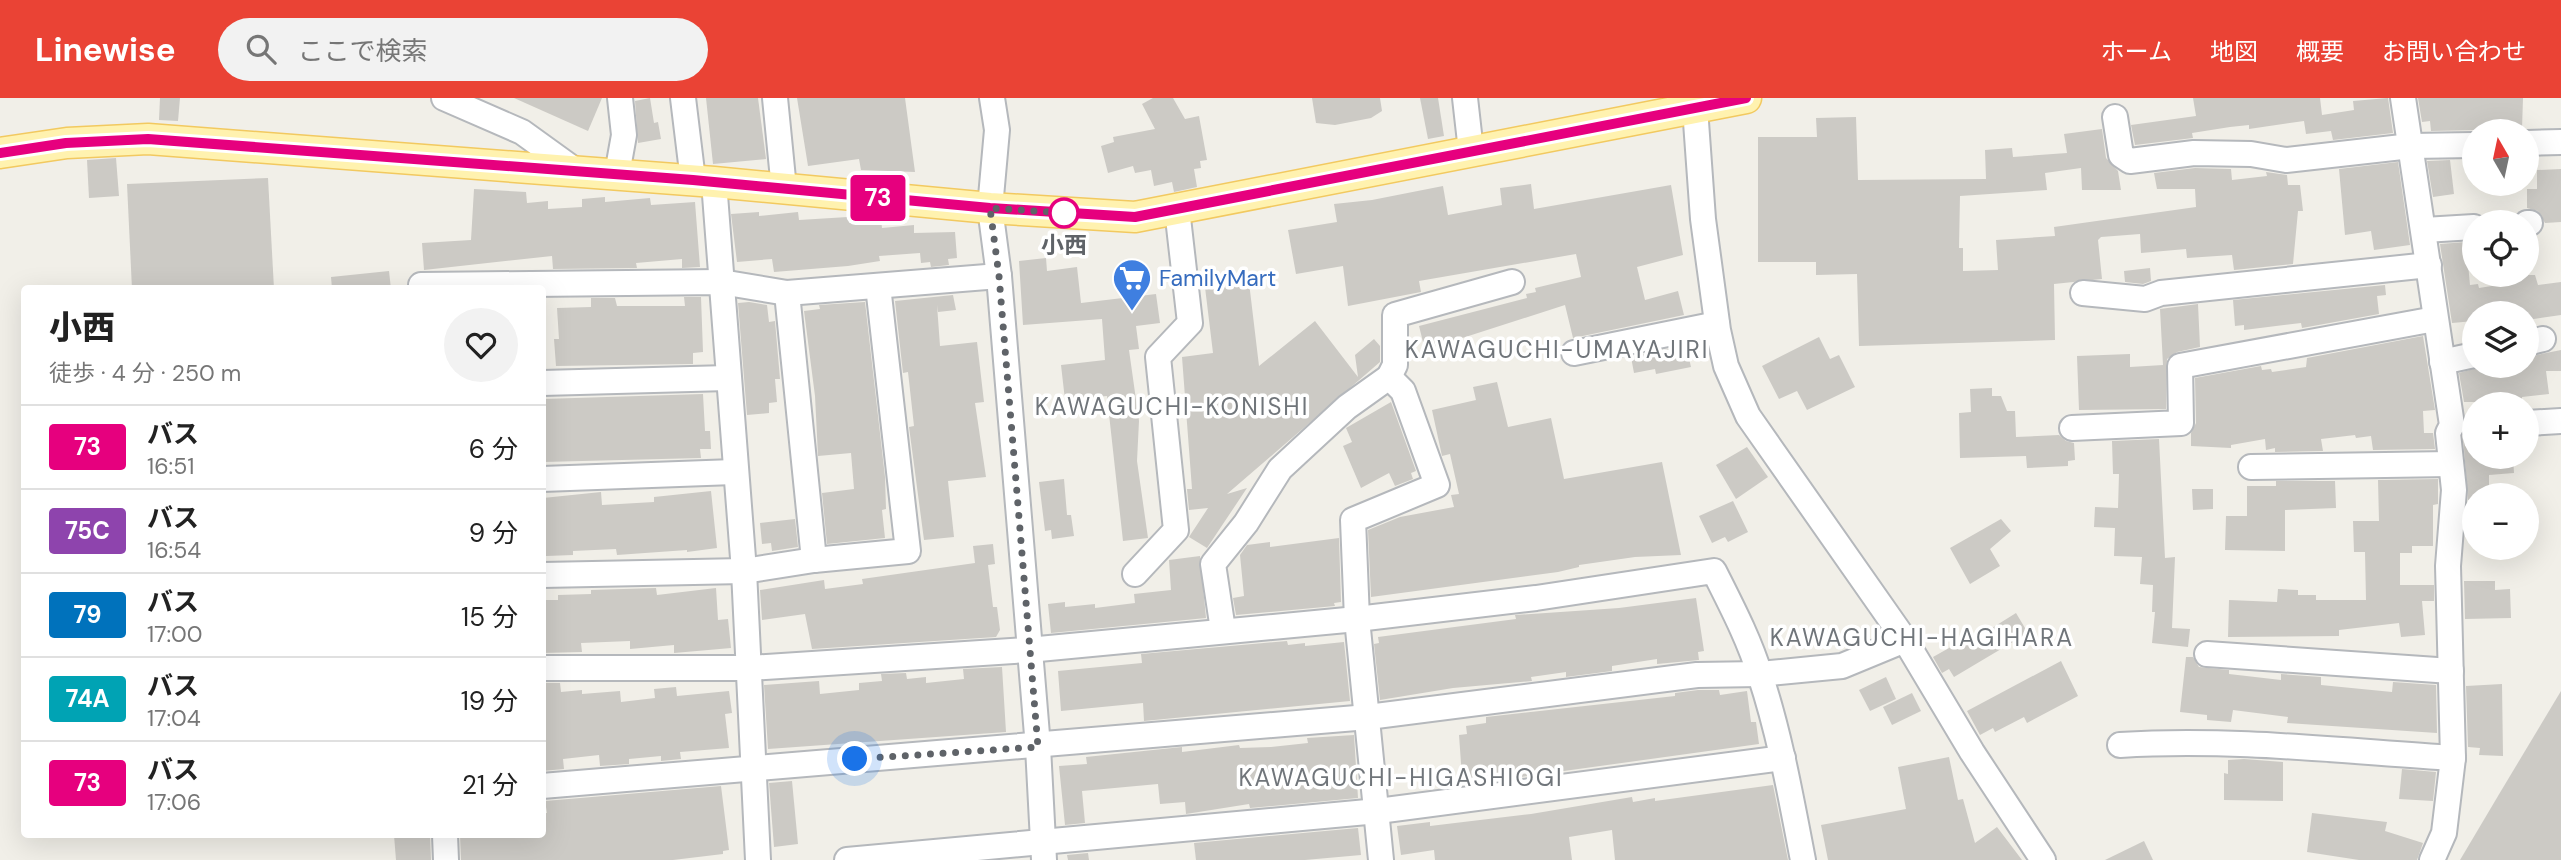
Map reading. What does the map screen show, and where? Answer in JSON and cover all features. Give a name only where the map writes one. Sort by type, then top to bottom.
[{"type":"main road","points":[[0,153],[66,143],[148,139],[703,181],[990,208],[1135,217],[1746,98]]},
{"type":"street","points":[[617,174],[624,135],[620,98]]},
{"type":"street","points":[[683,98],[703,181],[721,282],[734,472],[744,571],[758,860]]},
{"type":"street","points":[[775,98],[784,189]]},
{"type":"street","points":[[992,98],[997,130],[990,208],[999,276],[1038,747],[1043,851]]},
{"type":"street","points":[[1465,98],[1471,151]]},
{"type":"street","points":[[2403,98],[2442,362],[2462,422]]},
{"type":"street","points":[[460,101],[522,132],[576,171]]},
{"type":"street","points":[[1695,108],[1703,219],[1717,324],[1726,366],[1748,416],[1905,640],[1972,752],[2043,860]]},
{"type":"street","points":[[2115,117],[2121,155],[2130,161],[2194,153],[2306,159],[2411,146],[2462,145]]},
{"type":"street","points":[[2539,143],[2561,142]]},
{"type":"street","points":[[1135,574],[1177,530],[1158,357],[1190,323],[1177,209]]},
{"type":"street","points":[[2424,230],[2462,228]]},
{"type":"street","points":[[2082,293],[2146,299],[2161,293],[2306,276],[2382,272],[2428,265]]},
{"type":"street","points":[[421,285],[721,282],[787,293],[999,276]]},
{"type":"street","points":[[1223,630],[1213,564],[1246,523],[1280,469],[1347,407],[1389,377],[1395,365],[1395,315],[1512,282]]},
{"type":"street","points":[[546,575],[744,571],[814,560],[908,551],[878,286]]},
{"type":"street","points":[[787,293],[814,560]]},
{"type":"street","points":[[2072,428],[2181,423],[2180,366],[2435,319]]},
{"type":"street","points":[[1574,353],[1717,324]]},
{"type":"street","points":[[2442,362],[2462,358]]},
{"type":"street","points":[[1381,860],[1357,619],[1353,520],[1437,485],[1403,391],[1389,377]]},
{"type":"street","points":[[546,383],[728,379]]},
{"type":"street","points":[[2539,422],[2561,421]]},
{"type":"street","points":[[2432,860],[2444,833],[2453,758],[2448,566],[2454,490],[2448,433],[2462,426]]},
{"type":"street","points":[[2251,467],[2451,464]]},
{"type":"street","points":[[546,479],[734,472]]},
{"type":"street","points":[[546,668],[750,668],[1028,650],[1357,619],[1536,598],[1714,571],[1742,628],[1760,674],[1783,758],[1803,860]]},
{"type":"street","points":[[546,786],[1368,718],[1698,675],[1760,674],[1842,666],[1905,640]]},
{"type":"street","points":[[2207,654],[2451,671]]},
{"type":"street","points":[[2120,745],[2165,742],[2240,744],[2453,758]]},
{"type":"street","points":[[847,860],[1043,851],[1783,758]]},
{"type":"street","points":[[445,838],[446,860]]},
{"type":"building","points":[[160,98],[180,98],[178,121],[159,120]]},
{"type":"building","points":[[514,98],[602,98],[588,131]]},
{"type":"building","points":[[650,98],[654,123],[658,122],[661,139],[638,143],[635,101]]},
{"type":"building","points":[[706,98],[758,98],[766,159],[713,164]]},
{"type":"building","points":[[797,98],[905,98],[915,172],[861,170],[859,159],[808,166]]},
{"type":"building","points":[[1153,98],[1173,98],[1185,119],[1199,116],[1207,160],[1200,161],[1201,168],[1194,169],[1197,187],[1174,192],[1172,182],[1154,186],[1151,170],[1135,173],[1133,166],[1108,173],[1101,146],[1114,142],[1113,137],[1155,129],[1142,104]]},
{"type":"building","points":[[1312,98],[1380,98],[1382,111],[1371,118],[1335,125],[1316,123]]},
{"type":"building","points":[[1420,98],[1438,98],[1444,136],[1428,139]]},
{"type":"building","points":[[2193,98],[2320,98],[2322,115],[2354,110],[2353,101],[2388,98],[2393,133],[2333,140],[2331,131],[2306,134],[2304,121],[2249,129],[2249,125],[2230,127],[2192,133],[2193,138],[2135,145],[2131,125],[2196,116]]},
{"type":"building","points":[[2418,98],[2523,98],[2522,119],[2462,119],[2462,130],[2431,131],[2430,121],[2422,122]]},
{"type":"building","points":[[1856,117],[1858,180],[1986,179],[1985,150],[2012,148],[2013,157],[2067,153],[2064,134],[2102,129],[2106,158],[2118,171],[2121,190],[2082,190],[2081,168],[2045,173],[2047,190],[1960,196],[1959,248],[1963,248],[1963,271],[1998,270],[1996,240],[2055,236],[2054,227],[2196,207],[2195,189],[2157,189],[2154,173],[2195,168],[2231,169],[2232,180],[2267,176],[2266,172],[2287,175],[2288,185],[2300,185],[2303,211],[2298,211],[2293,264],[2234,270],[2232,255],[2187,258],[2186,249],[2141,253],[2140,234],[2101,237],[2098,240],[2102,279],[2054,284],[2055,340],[1859,346],[1857,274],[1816,275],[1816,262],[1758,262],[1758,137],[1817,137],[1816,118]]},
{"type":"building","points":[[116,158],[119,196],[89,198],[87,160]]},
{"type":"building","points":[[2450,160],[2454,194],[2433,197],[2427,161]]},
{"type":"building","points":[[2398,162],[2410,245],[2374,250],[2371,231],[2345,235],[2339,169]]},
{"type":"building","points":[[2561,169],[2561,222],[2545,223],[2539,210],[2527,208],[2527,196],[2539,196],[2539,170]]},
{"type":"building","points":[[268,178],[274,285],[132,285],[127,184]]},
{"type":"building","points":[[1531,184],[1534,209],[1671,185],[1683,255],[1637,267],[1645,300],[1678,291],[1684,315],[1573,338],[1565,305],[1425,350],[1419,326],[1527,298],[1526,294],[1536,292],[1535,288],[1581,277],[1576,254],[1419,281],[1421,292],[1348,306],[1343,266],[1296,274],[1288,230],[1337,222],[1334,204],[1372,200],[1443,186],[1448,215],[1502,205],[1500,188]]},
{"type":"building","points":[[474,189],[526,192],[527,203],[548,201],[548,209],[582,207],[582,199],[605,197],[605,202],[650,198],[651,205],[695,202],[700,267],[682,268],[682,259],[636,263],[637,268],[553,269],[552,256],[424,270],[422,243],[471,240]]},
{"type":"building","points":[[759,212],[759,216],[798,212],[799,220],[864,216],[864,220],[881,219],[882,228],[914,225],[914,233],[955,232],[957,258],[948,259],[949,265],[931,267],[930,262],[921,263],[920,253],[879,256],[880,261],[848,266],[774,272],[772,259],[737,262],[731,214]]},
{"type":"building","points":[[2462,242],[2462,287],[2539,287],[2561,282],[2561,315],[2539,318],[2539,301],[2462,301],[2462,322],[2452,323],[2440,244]]},
{"type":"building","points":[[1046,258],[1047,271],[1077,267],[1081,303],[1156,294],[1160,323],[1136,326],[1139,349],[1129,350],[1139,421],[1137,461],[1148,538],[1123,541],[1107,396],[1065,400],[1061,365],[1105,360],[1102,319],[1023,325],[1019,261]]},
{"type":"building","points":[[2150,268],[2151,281],[2143,284],[2125,282],[2124,271]]},
{"type":"building","points":[[389,271],[391,285],[332,285],[331,277]]},
{"type":"building","points":[[1248,274],[1259,366],[1315,321],[1358,377],[1355,355],[1374,339],[1380,346],[1380,362],[1227,494],[1247,488],[1207,548],[1189,537],[1208,508],[1189,510],[1187,489],[1192,489],[1182,357],[1213,353],[1204,279]]},
{"type":"building","points":[[2385,285],[2386,295],[2377,296],[2379,314],[2302,328],[2301,323],[2244,330],[2244,325],[2235,326],[2233,300]]},
{"type":"building","points":[[953,295],[956,310],[938,312],[937,305],[940,346],[977,342],[984,402],[975,403],[986,477],[948,481],[954,537],[924,540],[909,427],[914,426],[908,372],[903,373],[895,301]]},
{"type":"building","points":[[684,297],[701,297],[703,352],[693,353],[693,364],[556,366],[554,339],[559,339],[557,308],[591,307],[591,298],[615,298],[617,306],[685,306]]},
{"type":"building","points":[[865,302],[885,477],[886,509],[882,510],[885,538],[827,544],[822,493],[854,489],[851,453],[818,456],[815,396],[804,311],[820,309],[819,305]]},
{"type":"building","points":[[738,303],[767,305],[769,322],[775,321],[780,379],[775,379],[777,402],[769,403],[769,413],[747,415]]},
{"type":"building","points":[[2198,304],[2200,347],[2177,352],[2167,359],[2166,409],[2079,410],[2077,356],[2130,354],[2130,367],[2163,365],[2160,309]]},
{"type":"building","points":[[2423,336],[2435,410],[2423,411],[2424,433],[2433,433],[2435,449],[2373,450],[2371,436],[2356,438],[2355,435],[2321,439],[2323,451],[2275,452],[2275,448],[2266,450],[2265,439],[2231,445],[2231,448],[2191,446],[2191,433],[2196,423],[2195,378],[2261,366],[2262,370],[2271,369],[2272,372],[2306,367],[2307,358]]},
{"type":"building","points":[[1819,337],[1830,359],[1839,355],[1855,387],[1807,410],[1797,391],[1779,399],[1762,366]]},
{"type":"building","points":[[1686,345],[1691,367],[1656,374],[1655,369],[1634,373],[1631,357]]},
{"type":"building","points":[[2561,350],[2561,371],[2546,371],[2549,394],[2462,392],[2459,373],[2462,372],[2462,378],[2539,378],[2539,355]]},
{"type":"building","points":[[1497,382],[1508,427],[1551,418],[1564,479],[1662,462],[1681,555],[1635,557],[1579,565],[1558,572],[1371,597],[1368,530],[1400,517],[1454,507],[1451,495],[1459,494],[1450,454],[1442,456],[1432,410],[1476,400],[1473,387]]},
{"type":"building","points":[[1992,388],[1992,396],[2001,396],[2007,411],[2015,411],[2016,437],[2059,435],[2074,443],[2075,460],[2068,461],[2068,466],[2027,468],[2026,456],[1960,458],[1959,413],[1971,412],[1970,389]]},
{"type":"building","points":[[703,394],[705,431],[710,431],[711,449],[700,449],[701,458],[546,462],[546,399]]},
{"type":"building","points":[[1391,402],[1416,471],[1411,473],[1413,479],[1395,486],[1389,473],[1361,488],[1343,446],[1352,442],[1346,428]]},
{"type":"building","points":[[2159,439],[2165,558],[2175,557],[2172,628],[2190,629],[2188,647],[2152,643],[2155,612],[2152,612],[2153,585],[2140,584],[2142,557],[2114,556],[2115,528],[2094,527],[2095,507],[2118,508],[2119,474],[2113,474],[2112,441]]},
{"type":"building","points":[[1747,447],[1768,477],[1736,499],[1716,465]]},
{"type":"building","points":[[2466,469],[2514,469],[2514,473],[2489,475],[2489,483],[2467,483]]},
{"type":"building","points":[[1064,479],[1067,515],[1071,515],[1074,536],[1052,539],[1051,530],[1045,531],[1039,482]]},
{"type":"building","points":[[2438,479],[2438,504],[2433,505],[2433,546],[2412,546],[2412,553],[2400,553],[2400,585],[2434,585],[2434,601],[2422,601],[2425,635],[2401,637],[2399,623],[2339,630],[2339,636],[2228,637],[2229,600],[2277,602],[2278,589],[2298,590],[2298,595],[2316,595],[2316,600],[2366,600],[2365,552],[2354,552],[2353,521],[2379,521],[2378,480]]},
{"type":"building","points":[[2276,481],[2335,481],[2336,508],[2285,510],[2285,551],[2225,550],[2226,516],[2247,516],[2247,486],[2276,486]]},
{"type":"building","points":[[2192,489],[2213,489],[2213,509],[2193,510]]},
{"type":"building","points":[[711,491],[717,548],[617,555],[616,549],[573,551],[573,555],[546,556],[546,498],[601,492],[602,505],[654,502],[654,497]]},
{"type":"building","points":[[1733,501],[1748,532],[1728,542],[1725,537],[1712,543],[1699,516]]},
{"type":"building","points":[[795,519],[798,547],[772,551],[771,543],[762,544],[760,523]]},
{"type":"building","points":[[2001,519],[2011,531],[1990,549],[2000,566],[1970,584],[1950,548]]},
{"type":"building","points":[[1339,538],[1341,602],[1334,603],[1335,606],[1236,615],[1233,598],[1244,596],[1240,555],[1247,545],[1270,542],[1270,547]]},
{"type":"building","points":[[993,544],[995,564],[988,565],[993,607],[997,607],[1000,630],[996,637],[812,649],[805,614],[762,620],[760,590],[824,580],[825,589],[863,584],[862,579],[975,563],[973,546]]},
{"type":"building","points":[[1200,556],[1206,618],[1051,633],[1048,604],[1065,602],[1065,607],[1095,604],[1095,608],[1135,603],[1134,594],[1171,590],[1169,560]]},
{"type":"building","points":[[2464,581],[2495,581],[2495,590],[2510,589],[2511,618],[2465,619]]},
{"type":"building","points":[[656,588],[657,595],[716,588],[718,620],[728,619],[731,648],[674,653],[674,645],[630,649],[630,641],[581,643],[582,652],[546,653],[546,600],[558,600],[558,595],[591,594],[591,590]]},
{"type":"building","points":[[1696,598],[1704,651],[1698,652],[1699,660],[1657,664],[1657,659],[1612,666],[1612,671],[1566,677],[1566,672],[1531,677],[1532,681],[1453,688],[1380,700],[1374,644],[1379,643],[1378,637],[1516,619],[1515,615],[1619,608]]},
{"type":"building","points":[[2016,613],[2028,633],[1954,677],[1949,669],[1942,673],[1933,657],[1974,634],[1976,638]]},
{"type":"building","points":[[1287,641],[1288,645],[1305,643],[1305,646],[1344,642],[1350,701],[1144,721],[1143,703],[1061,711],[1058,671],[1142,663],[1141,654]]},
{"type":"building","points":[[2186,657],[2193,657],[2199,667],[2229,670],[2229,674],[2281,680],[2281,674],[2321,677],[2321,685],[2392,692],[2393,682],[2436,685],[2437,733],[2287,723],[2288,717],[2233,710],[2231,722],[2207,720],[2207,715],[2180,712]]},
{"type":"building","points":[[2061,661],[2078,696],[2027,723],[2024,717],[1995,732],[1993,728],[1980,735],[1967,711]]},
{"type":"building","points":[[1002,667],[1006,732],[768,749],[764,685],[819,681],[820,694],[859,690],[859,683],[882,681],[881,674],[906,673],[907,679],[926,677],[926,683],[964,679],[963,669]]},
{"type":"building","points":[[1886,677],[1896,699],[1870,711],[1859,690]]},
{"type":"building","points":[[546,683],[560,683],[561,692],[582,690],[582,694],[620,691],[621,702],[655,698],[654,689],[676,687],[677,696],[729,691],[732,713],[725,714],[729,748],[680,752],[681,759],[661,761],[661,756],[629,759],[629,764],[600,766],[599,755],[563,759],[564,769],[546,771]]},
{"type":"building","points":[[2502,684],[2503,756],[2479,755],[2480,748],[2468,747],[2466,686]]},
{"type":"building","points":[[1719,690],[1720,695],[1747,691],[1751,722],[1756,722],[1759,744],[1470,784],[1469,776],[1462,777],[1459,735],[1467,734],[1466,726],[1486,723],[1486,717],[1675,696],[1675,693]]},
{"type":"building","points":[[2561,691],[2561,860],[2460,860],[2498,796]]},
{"type":"building","points":[[1912,693],[1921,711],[1892,725],[1883,707]]},
{"type":"building","points":[[1354,735],[1358,798],[1250,808],[1249,804],[1186,814],[1185,802],[1160,804],[1158,784],[1082,791],[1085,823],[1065,825],[1059,766],[1087,764],[1086,757],[1182,747],[1182,752],[1239,745],[1240,748],[1271,747],[1308,743],[1307,738]]},
{"type":"building","points":[[1949,757],[1958,800],[1963,799],[1975,843],[1997,827],[2022,860],[1828,860],[1821,825],[1906,809],[1898,767]]},
{"type":"building","points":[[2228,760],[2283,762],[2283,801],[2224,800],[2224,773],[2228,774]]},
{"type":"building","points":[[2402,769],[2436,772],[2433,801],[2399,799]]},
{"type":"building","points":[[792,781],[798,844],[774,847],[769,783]]},
{"type":"building","points":[[1773,785],[1788,860],[1615,860],[1612,830],[1569,837],[1572,860],[1435,860],[1434,850],[1401,855],[1397,826],[1430,822],[1430,826],[1531,814],[1632,797],[1633,802],[1655,798],[1655,801]]},
{"type":"building","points":[[721,786],[729,850],[723,851],[723,854],[673,860],[461,860],[460,838],[546,838],[546,801]]},
{"type":"building","points":[[2312,813],[2387,822],[2385,831],[2423,843],[2417,860],[2359,860],[2307,852]]},
{"type":"building","points":[[1358,828],[1361,855],[1305,860],[1196,860],[1194,843]]},
{"type":"building","points":[[394,838],[430,838],[431,860],[396,860]]},
{"type":"building","points":[[2144,841],[2153,860],[2105,860]]},
{"type":"building","points":[[1088,853],[1089,860],[1068,860],[1067,855]]},
{"type":"bus line","name":"73","points":[[0,153],[66,143],[148,139],[693,180],[990,208],[1135,217],[1746,98]]},
{"type":"place","name":"小西","points":[[1064,213]]},
{"type":"place","name":"FamilyMart","points":[[1132,312]]},
{"type":"district","name":"KAWAGUCHI-UMAYAJIRI","points":[[1557,350]]},
{"type":"district","name":"KAWAGUCHI-KONISHI","points":[[1172,407]]},
{"type":"district","name":"KAWAGUCHI-HAGIHARA","points":[[1922,638]]},
{"type":"district","name":"KAWAGUCHI-HIGASHIOGI","points":[[1401,778]]},
{"type":"route","points":[[855,759],[1038,747],[996,242],[990,208],[1064,213]]}]
